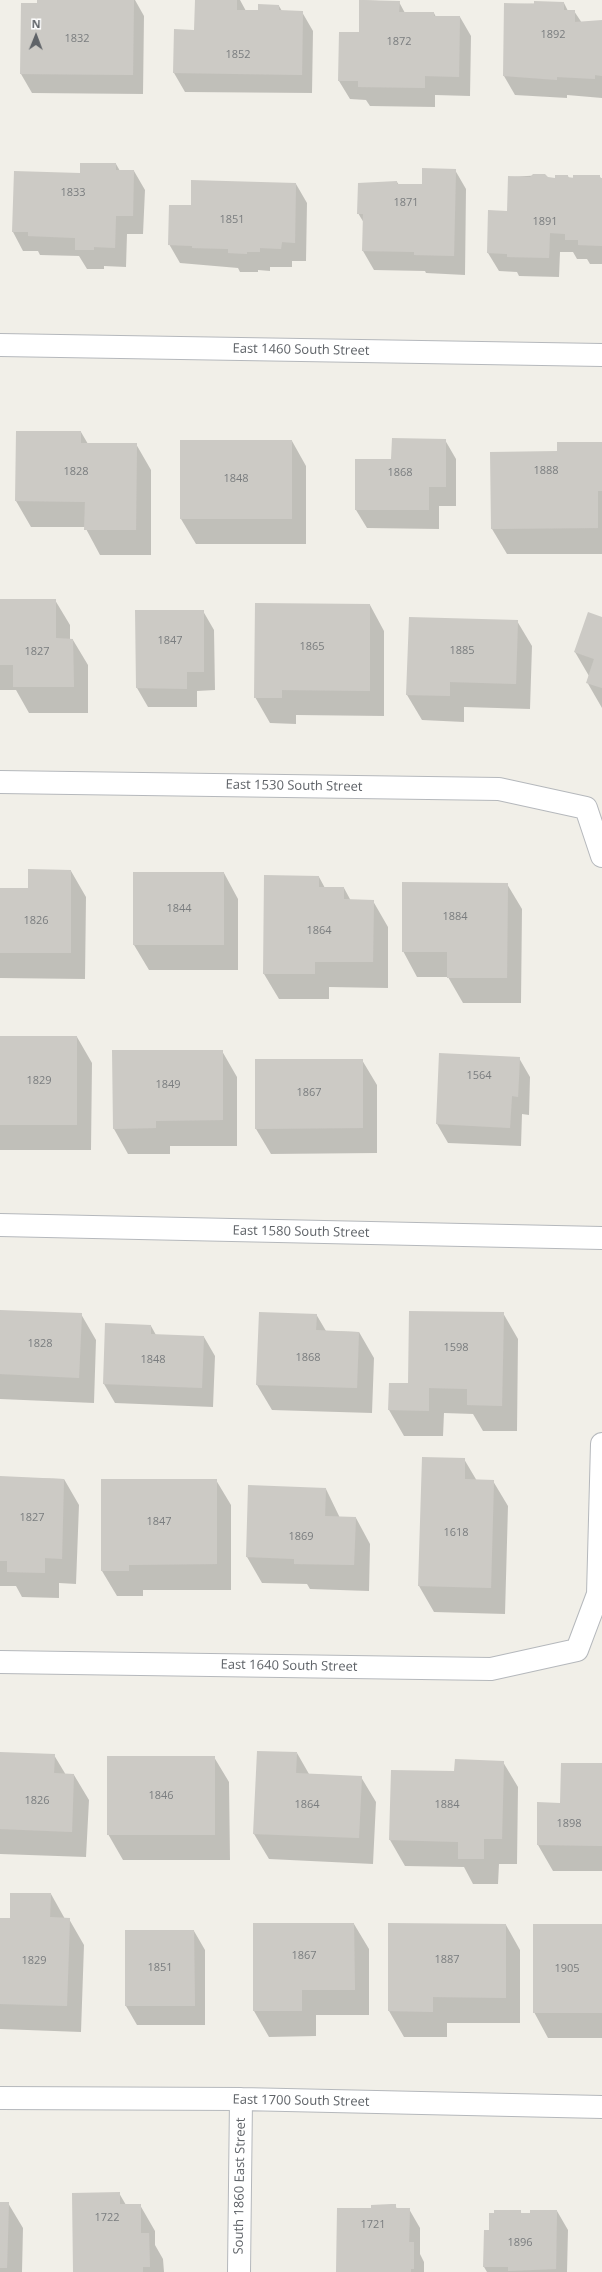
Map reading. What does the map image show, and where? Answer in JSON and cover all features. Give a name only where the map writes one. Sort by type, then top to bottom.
[{"type":"street","name":"East 1460 South Street","points":[[0,345],[602,355]]},
{"type":"street","name":"East 1530 South Street","points":[[0,782],[499,790],[586,808],[602,856]]},
{"type":"street","name":"East 1580 South Street","points":[[0,1225],[602,1238]]},
{"type":"street","name":"East 1640 South Street","points":[[0,1662],[491,1669],[577,1650],[598,1594],[602,1444]]},
{"type":"street","name":"East 1700 South Street","points":[[0,2098],[242,2099],[602,2107]]},
{"type":"street","name":"South 1860 East Street","points":[[239,2272],[242,2099]]},
{"type":"building","points":[[37,0],[134,0],[133,75],[20,74],[21,3],[37,3]]},
{"type":"building","points":[[195,0],[237,0],[237,10],[258,10],[258,4],[279,5],[279,10],[303,11],[302,75],[173,73],[174,29],[194,30]]},
{"type":"building","points":[[359,0],[400,1],[399,12],[434,12],[434,16],[460,16],[459,77],[425,76],[425,88],[358,87],[358,81],[338,81],[339,32],[359,32]]},
{"type":"building","points":[[534,1],[564,2],[564,10],[575,10],[575,22],[602,20],[602,76],[595,75],[595,79],[557,77],[557,80],[503,76],[504,3],[534,4]]},
{"type":"building","points":[[80,163],[116,163],[116,170],[134,170],[133,216],[116,216],[115,248],[94,247],[94,250],[75,250],[75,238],[28,236],[28,232],[12,232],[14,171],[80,173]]},
{"type":"building","points":[[422,168],[456,169],[454,256],[414,255],[414,252],[362,251],[363,214],[357,214],[358,183],[397,181],[397,184],[422,184]]},
{"type":"building","points":[[533,174],[545,174],[548,177],[555,178],[555,175],[568,175],[568,177],[573,178],[573,175],[600,175],[600,178],[602,178],[602,246],[578,245],[578,240],[565,240],[565,234],[550,233],[549,258],[507,257],[507,254],[487,253],[488,210],[507,211],[508,176],[530,177]]},
{"type":"building","points":[[191,180],[296,183],[295,243],[282,242],[281,249],[260,248],[260,252],[247,252],[247,254],[228,253],[228,249],[192,248],[192,246],[168,245],[169,205],[191,205]]},
{"type":"building","points":[[16,431],[81,431],[81,443],[137,443],[136,530],[84,530],[85,502],[15,501]]},
{"type":"building","points":[[392,438],[446,439],[446,487],[429,487],[429,510],[355,510],[355,459],[391,459]]},
{"type":"building","points":[[180,440],[292,440],[292,519],[180,519]]},
{"type":"building","points":[[557,442],[602,442],[602,491],[598,491],[598,528],[491,529],[490,452],[557,451]]},
{"type":"building","points":[[0,599],[56,599],[56,638],[73,639],[74,687],[13,687],[13,665],[0,665]]},
{"type":"building","points":[[255,603],[370,604],[370,691],[282,690],[282,698],[254,698]]},
{"type":"building","points":[[135,610],[204,610],[204,672],[187,672],[187,689],[136,688]]},
{"type":"building","points":[[588,612],[602,617],[602,688],[586,683],[594,659],[574,652]]},
{"type":"building","points":[[409,617],[518,620],[516,684],[450,682],[450,696],[406,695]]},
{"type":"building","points":[[28,869],[71,870],[71,953],[0,953],[0,888],[28,888]]},
{"type":"building","points":[[133,872],[224,872],[224,945],[133,945]]},
{"type":"building","points":[[264,875],[319,876],[319,887],[344,887],[344,899],[374,900],[373,962],[315,962],[315,974],[263,974]]},
{"type":"building","points":[[402,882],[508,883],[507,978],[447,978],[447,952],[402,952]]},
{"type":"building","points":[[0,1036],[77,1036],[77,1125],[0,1125]]},
{"type":"building","points":[[112,1050],[223,1050],[223,1120],[156,1121],[156,1128],[113,1129]]},
{"type":"building","points":[[439,1053],[520,1057],[518,1097],[512,1096],[510,1128],[436,1124]]},
{"type":"building","points":[[255,1059],[363,1059],[363,1128],[255,1129]]},
{"type":"building","points":[[0,1310],[82,1313],[79,1378],[0,1374]]},
{"type":"building","points":[[409,1311],[504,1312],[502,1406],[467,1405],[467,1389],[429,1388],[429,1411],[388,1410],[389,1383],[408,1383]]},
{"type":"building","points":[[259,1312],[317,1314],[316,1330],[359,1332],[357,1388],[256,1385]]},
{"type":"building","points":[[105,1323],[151,1325],[151,1334],[204,1336],[202,1388],[103,1384]]},
{"type":"building","points":[[422,1457],[465,1458],[465,1479],[494,1480],[491,1588],[418,1586]]},
{"type":"building","points":[[0,1476],[64,1479],[62,1559],[45,1558],[45,1573],[7,1572],[7,1561],[0,1561]]},
{"type":"building","points":[[101,1479],[217,1479],[217,1564],[129,1565],[129,1571],[101,1571]]},
{"type":"building","points":[[248,1485],[326,1488],[325,1516],[356,1517],[354,1565],[294,1564],[294,1559],[246,1557]]},
{"type":"building","points":[[257,1751],[297,1752],[296,1773],[362,1776],[359,1838],[253,1834]]},
{"type":"building","points":[[0,1752],[55,1754],[54,1773],[74,1774],[72,1832],[0,1829]]},
{"type":"building","points":[[107,1756],[215,1756],[215,1835],[107,1835]]},
{"type":"building","points":[[455,1759],[504,1761],[502,1839],[484,1839],[484,1859],[458,1859],[458,1842],[389,1840],[391,1770],[454,1771]]},
{"type":"building","points":[[561,1763],[602,1763],[602,1846],[537,1845],[537,1802],[560,1803]]},
{"type":"building","points":[[10,1893],[51,1893],[50,1917],[70,1918],[67,2006],[0,2004],[0,1918],[10,1918]]},
{"type":"building","points":[[253,1923],[354,1923],[355,1990],[302,1990],[302,2011],[253,2011]]},
{"type":"building","points":[[388,1923],[506,1924],[506,1998],[433,1997],[433,2012],[388,2011]]},
{"type":"building","points":[[533,1924],[602,1924],[602,2013],[533,2013]]},
{"type":"building","points":[[125,1930],[194,1930],[195,2006],[125,2006]]},
{"type":"building","points":[[120,2192],[120,2204],[141,2204],[141,2233],[149,2233],[150,2267],[143,2267],[143,2272],[73,2272],[72,2193]]},
{"type":"building","points":[[0,2202],[9,2202],[7,2268],[0,2268]]},
{"type":"building","points":[[396,2204],[396,2208],[410,2208],[409,2242],[414,2242],[414,2269],[411,2269],[411,2272],[336,2272],[337,2208],[371,2208],[371,2205]]},
{"type":"building","points":[[494,2210],[521,2210],[521,2213],[530,2213],[530,2210],[557,2210],[556,2269],[508,2271],[508,2267],[483,2267],[484,2230],[489,2230],[489,2213],[494,2213]]}]
